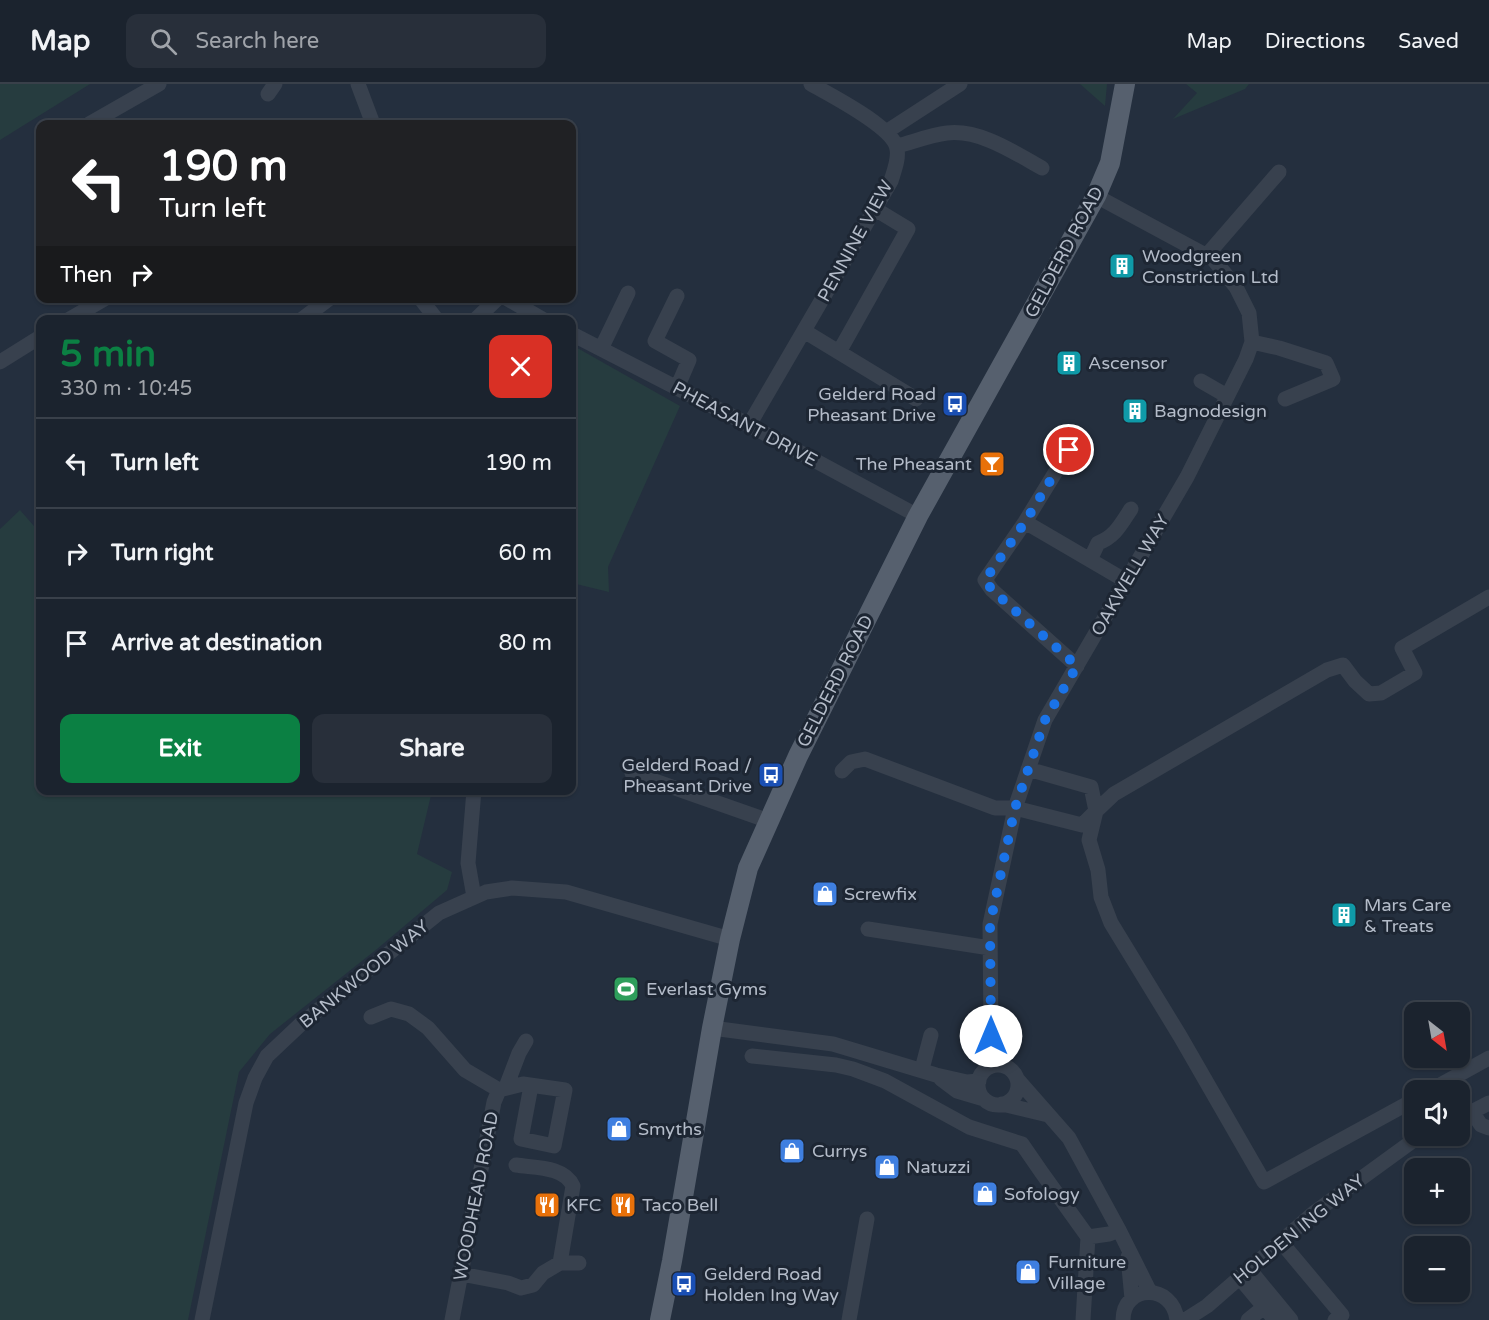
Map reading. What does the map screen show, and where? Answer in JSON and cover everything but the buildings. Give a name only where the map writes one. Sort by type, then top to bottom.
[{"type":"main road","name":"GELDERD ROAD","points":[[660,1320],[712,1028],[730,939],[748,868],[798,756],[918,516],[1096,196],[1110,163],[1125,84]]},
{"type":"street","points":[[96,120],[159,84]]},
{"type":"street","points":[[358,84],[372,120]]},
{"type":"street","points":[[811,84],[871,120],[892,137],[897,146],[948,133],[974,136],[996,142],[1042,168]]},
{"type":"street","points":[[886,132],[960,84]]},
{"type":"street","name":"PENNINE VIEW","points":[[749,425],[891,182],[898,156],[897,146]]},
{"type":"street","points":[[1207,255],[1279,172]]},
{"type":"street","points":[[1096,196],[1213,259],[1236,287],[1249,313],[1252,342],[1326,363],[1333,380],[1285,399]]},
{"type":"street","points":[[839,352],[908,229],[875,208]]},
{"type":"street","points":[[601,349],[628,293]]},
{"type":"street","points":[[677,296],[655,341],[689,360],[677,388]]},
{"type":"street","points":[[77,315],[97,303]]},
{"type":"street","points":[[308,315],[323,303]]},
{"type":"street","points":[[424,303],[433,315]]},
{"type":"street","points":[[480,315],[493,303]]},
{"type":"street","points":[[515,303],[535,315]]},
{"type":"street","points":[[804,331],[916,399]]},
{"type":"street","name":"PHEASANT DRIVE","points":[[576,336],[749,425],[918,516]]},
{"type":"street","points":[[0,362],[36,340]]},
{"type":"street","name":"OAKWELL WAY","points":[[1005,1066],[996,1054],[991,1036],[990,924],[1015,808],[1028,769],[1045,720],[1187,477],[1252,342]]},
{"type":"street","points":[[1201,381],[1227,396]]},
{"type":"street","points":[[1069,450],[1025,522],[985,580],[992,590],[1077,666]]},
{"type":"street","points":[[1090,560],[1098,543],[1116,533],[1131,509]]},
{"type":"street","points":[[1025,522],[1126,581]]},
{"type":"street","points":[[842,771],[851,762],[866,759],[995,808],[1015,808],[1082,825],[1114,794],[1327,670],[1344,665],[1355,681],[1369,694],[1382,693],[1415,674],[1402,648],[1489,597]]},
{"type":"street","points":[[1028,769],[1091,787],[1096,811],[1089,840],[1098,870],[1101,897],[1111,923],[1180,1035],[1264,1182],[1404,1105]]},
{"type":"street","points":[[632,773],[769,821]]},
{"type":"street","points":[[474,795],[468,863],[474,897]]},
{"type":"street","name":"BANKWOOD WAY","points":[[202,1320],[246,1103],[255,1078],[267,1056],[302,1023],[439,913],[486,892],[512,888],[566,892],[730,939]]},
{"type":"street","points":[[868,929],[990,948]]},
{"type":"street","points":[[371,1017],[391,1009],[409,1014],[428,1028],[465,1070],[506,1087],[531,1086]]},
{"type":"street","points":[[712,1028],[833,1044],[967,1082],[981,1076],[993,1066],[1005,1066],[1015,1074],[1018,1087],[1013,1098],[1002,1104]]},
{"type":"street","points":[[929,1072],[932,1035]]},
{"type":"street","name":"OAKWELL WAY","points":[[981,1076],[985,1050],[991,1036]]},
{"type":"street","name":"WOODHEAD ROAD","points":[[452,1320],[494,1102],[506,1087],[526,1041]]},
{"type":"street","points":[[752,1056],[853,1069],[885,1081],[969,1127],[1022,1144],[1089,1237],[1083,1320]]},
{"type":"street","points":[[1449,1080],[1489,1058]]},
{"type":"street","points":[[929,1072],[957,1091],[995,1104],[1048,1115]]},
{"type":"street","points":[[981,1076],[978,1088],[984,1099]]},
{"type":"street","points":[[1017,1080],[1069,1138],[1150,1292]]},
{"type":"street","points":[[1470,1113],[1489,1103]]},
{"type":"street","points":[[1470,1118],[1489,1128]]},
{"type":"street","name":"HOLDEN ING WAY","points":[[1185,1320],[1207,1306],[1315,1212],[1406,1146]]},
{"type":"street","points":[[516,1166],[558,1171],[570,1178],[573,1186],[560,1263]]},
{"type":"street","points":[[849,1320],[867,1219]]},
{"type":"street","points":[[1089,1237],[1119,1230]]},
{"type":"street","points":[[1281,1242],[1342,1315],[1335,1320]]},
{"type":"street","points":[[1127,1250],[1132,1299]]},
{"type":"street","points":[[461,1275],[508,1283],[521,1288],[533,1285],[543,1273],[560,1263],[579,1263]]},
{"type":"street","points":[[1244,1273],[1264,1307],[1275,1320]]},
{"type":"street","points":[[1244,1273],[1291,1320]]},
{"type":"street","points":[[1123,1320],[1126,1306],[1132,1299],[1150,1292],[1159,1294],[1173,1305],[1207,1306]]},
{"type":"street","points":[[1173,1305],[1177,1320]]},
{"type":"street","points":[[1248,1320],[1264,1307]]},
{"type":"green space","points":[[0,84],[90,84],[0,140]]},
{"type":"green space","points":[[1080,84],[1107,84],[1105,106]]},
{"type":"green space","points":[[1186,84],[1249,84],[1245,89],[1173,119],[1197,93]]},
{"type":"green space","points":[[576,347],[680,406],[608,567],[609,592],[576,584]]},
{"type":"green space","points":[[20,510],[36,528],[36,795],[431,795],[417,854],[452,872],[447,890],[270,1034],[239,1072],[188,1320],[0,1320],[0,529]]},
{"type":"place","name":"Woodgreen Constriction Ltd","points":[[1122,266]]},
{"type":"place","name":"Ascensor","points":[[1069,363]]},
{"type":"place","name":"Gelderd Road Pheasant Drive","points":[[955,404]]},
{"type":"place","name":"Bagnodesign","points":[[1135,411]]},
{"type":"place","name":"The Pheasant","points":[[992,464]]},
{"type":"place","name":"Gelderd Road / Pheasant Drive","points":[[771,775]]},
{"type":"place","name":"Screwfix","points":[[825,894]]},
{"type":"place","name":"Mars Care & Treats","points":[[1344,915]]},
{"type":"place","name":"Everlast Gyms","points":[[626,989]]},
{"type":"place","name":"Smyths","points":[[619,1129]]},
{"type":"place","name":"Currys","points":[[792,1151]]},
{"type":"place","name":"Natuzzi","points":[[887,1167]]},
{"type":"place","name":"Sofology","points":[[985,1194]]},
{"type":"place","name":"KFC","points":[[547,1205]]},
{"type":"place","name":"Taco Bell","points":[[623,1205]]},
{"type":"place","name":"Furniture Village","points":[[1028,1272]]},
{"type":"place","name":"Gelderd Road Holden Ing Way","points":[[684,1284]]},
{"type":"route","points":[[991,1036],[990,924],[1015,808],[1045,720],[1077,666],[992,590],[985,580],[1025,522],[1069,450]]}]
